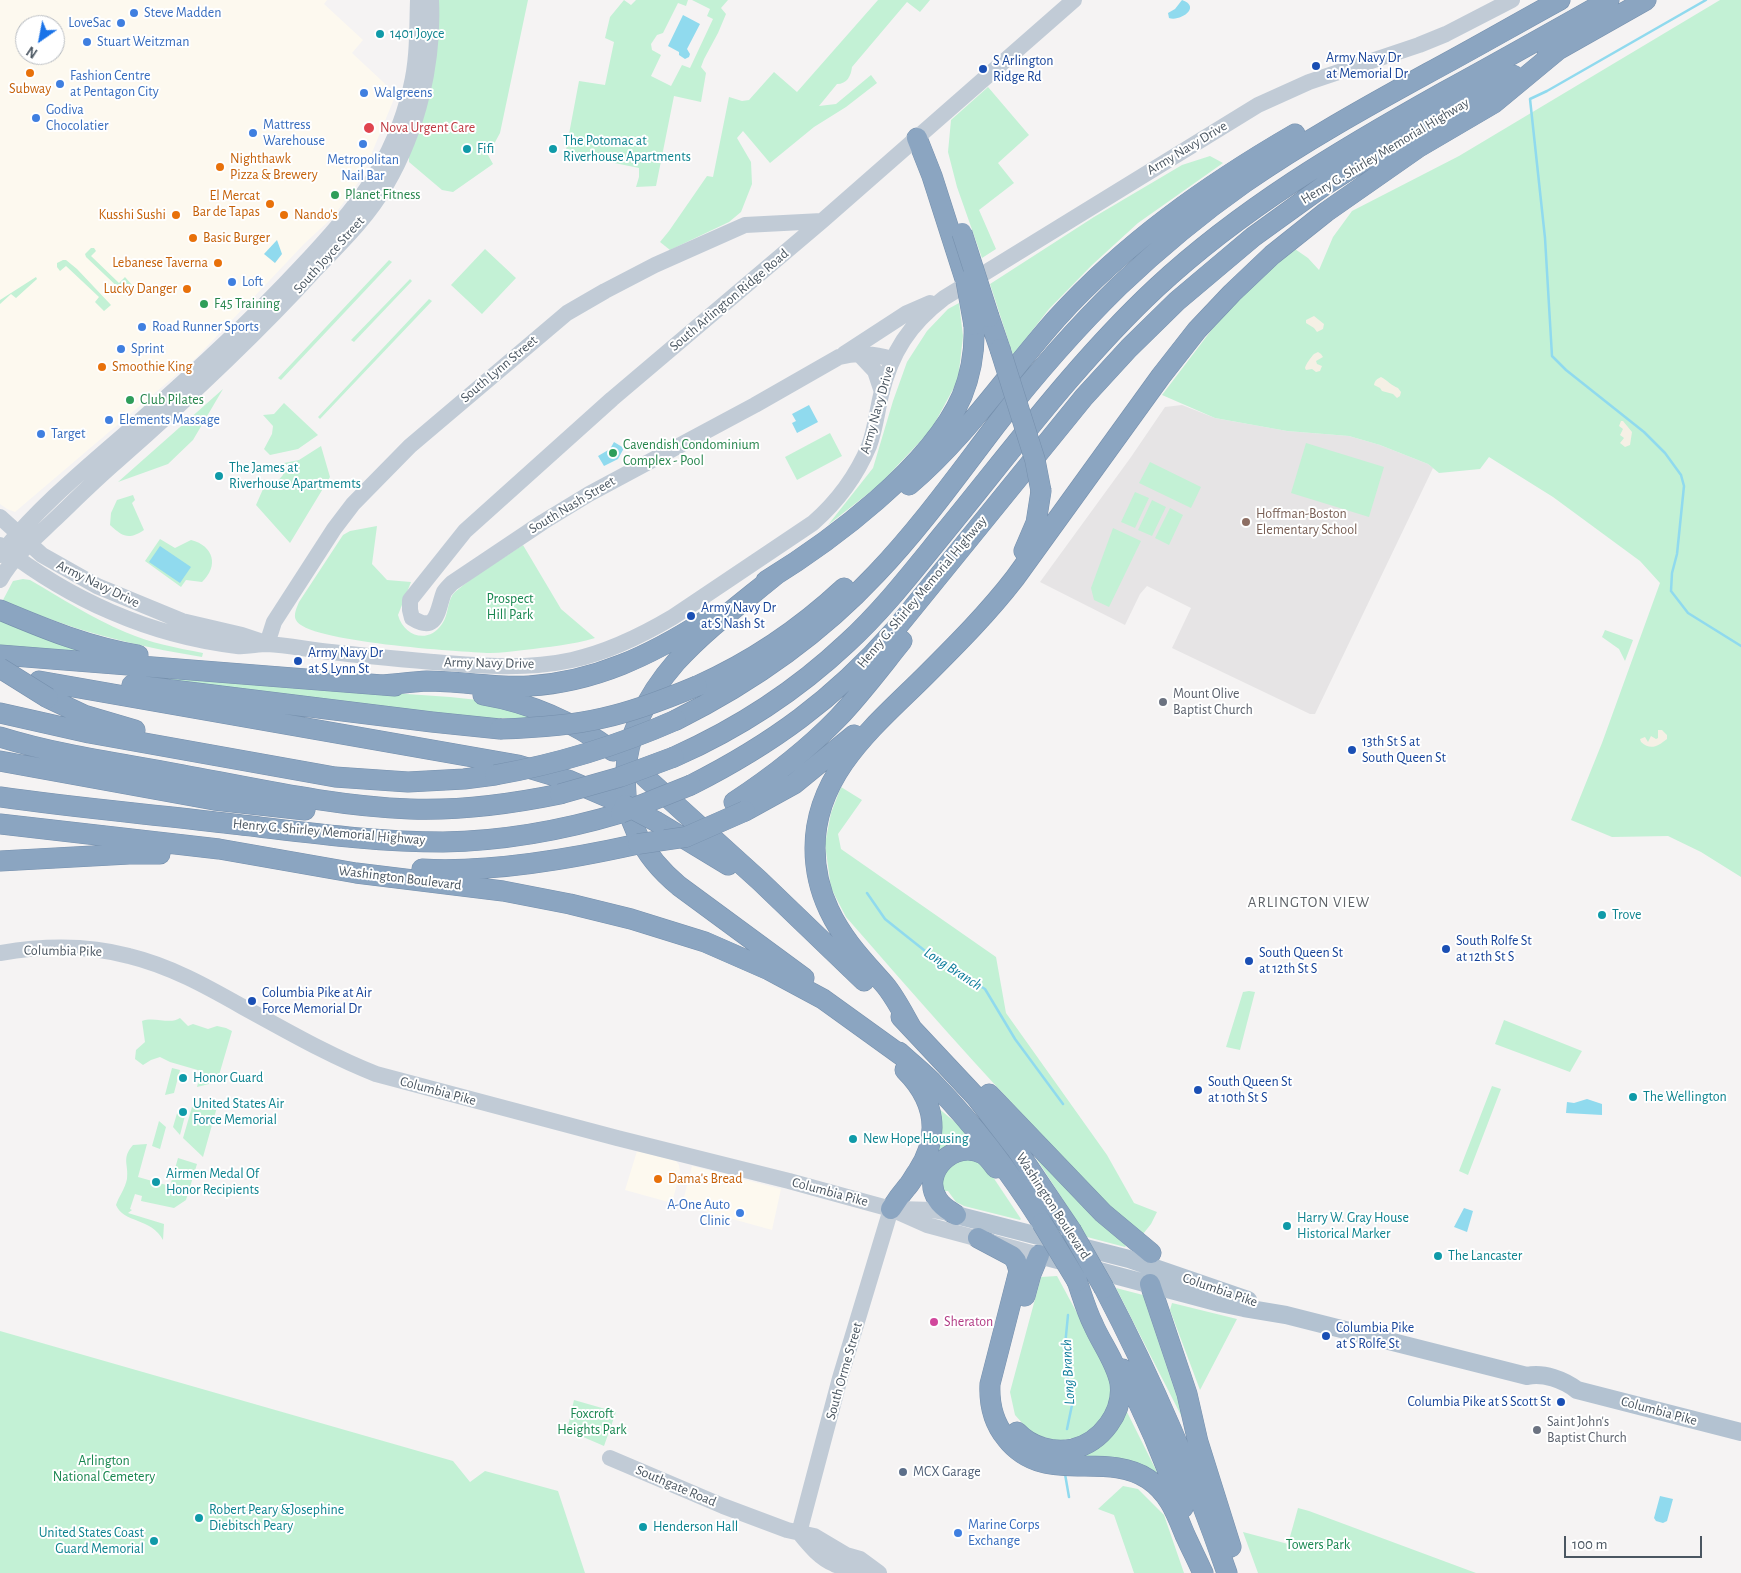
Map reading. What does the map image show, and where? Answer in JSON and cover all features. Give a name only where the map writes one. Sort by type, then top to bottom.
[{"type":"highway","points":[[824,541],[881,506],[925,472],[950,448],[1042,335],[1094,279],[1167,217],[1264,161],[1306,128],[1385,97],[1560,0]]},
{"type":"highway","points":[[0,761],[173,793],[241,803],[359,816],[411,810],[487,806],[560,794],[620,777],[674,757],[765,708],[846,644],[899,587],[1062,388],[1108,336],[1182,264],[1283,188],[1366,136],[1609,0]]},
{"type":"highway","name":"Henry G. Shirley Memorial Highway","points":[[0,797],[346,836],[420,841],[471,840],[522,835],[581,824],[619,807],[691,785],[759,748],[802,718],[841,685],[894,631],[1084,397],[1128,348],[1201,279],[1297,204],[1382,149],[1646,0]]},
{"type":"highway","points":[[911,1027],[886,987],[846,940],[829,910],[818,876],[815,840],[822,804],[834,776],[863,739],[982,618],[1015,578],[1186,343],[1232,292],[1287,242],[1310,224],[1419,147],[1494,103],[1558,50]]},
{"type":"highway","points":[[921,134],[933,142],[982,321],[1000,350],[1035,460],[1041,490],[1038,513],[1028,543],[998,588],[982,618]]},
{"type":"highway","points":[[0,712],[65,729],[270,766],[335,777],[384,781],[434,781],[495,775],[536,768],[585,755],[629,740],[676,720],[720,697],[761,672],[802,642],[839,611],[898,550],[958,477],[997,424],[1072,335],[1120,285],[1196,220],[1238,177]]},
{"type":"highway","points":[[381,685],[427,681],[492,686],[529,686],[560,683],[595,675],[632,662],[666,645],[777,574],[824,541],[863,511],[920,458],[950,419],[961,397],[969,375],[973,350],[982,321]]},
{"type":"highway","points":[[44,689],[86,681],[137,685],[450,724],[500,728],[551,726],[602,719],[653,704],[731,670],[766,648],[835,597],[890,542],[950,471],[997,424]]},
{"type":"highway","points":[[740,807],[839,717],[937,598],[978,528]]},
{"type":"highway","points":[[777,574],[695,643],[661,681],[640,719],[630,746],[625,774],[626,801],[638,838],[649,856],[665,874],[873,1028],[908,1061]]},
{"type":"highway","points":[[0,610],[60,635],[101,647],[154,658],[218,665],[268,676]]},
{"type":"highway","points":[[0,655],[467,692],[512,701],[573,724],[613,751],[644,776],[783,903]]},
{"type":"highway","points":[[0,668],[44,689],[72,710],[99,720],[135,730],[206,744],[270,766]]},
{"type":"highway","points":[[302,864],[354,864],[453,870],[530,863],[602,852],[638,844],[780,793],[858,732],[897,694],[926,675]]},
{"type":"highway","points":[[0,682],[518,765],[568,780],[619,807],[657,822],[704,849],[783,903]]},
{"type":"highway","points":[[0,737],[54,751],[318,800],[411,810]]},
{"type":"highway","name":"Washington Boulevard","points":[[0,824],[219,850],[356,874],[503,891],[617,915],[657,926],[705,942],[749,961],[788,981]]},
{"type":"highway","points":[[0,861],[129,854],[165,854],[220,860],[268,858]]},
{"type":"highway","name":"Washington Boulevard","points":[[783,903],[938,1055],[976,1096],[1031,1170],[1070,1230],[1104,1288],[1136,1349],[1170,1424],[1227,1573]]},
{"type":"highway","points":[[788,981],[823,999],[908,1061]]},
{"type":"highway","points":[[788,981],[900,1066],[917,1084],[926,1098],[931,1113],[932,1128],[928,1151],[891,1209]]},
{"type":"highway","points":[[938,1055],[972,1077],[1103,1213],[1150,1268],[1187,1394],[1198,1442],[1239,1573]]},
{"type":"highway","name":"Washington Boulevard","points":[[908,1061],[935,1085],[980,1134],[1010,1173],[1077,1281],[1120,1361],[1154,1437],[1179,1499],[1205,1573]]},
{"type":"highway","points":[[956,1215],[937,1200],[933,1186],[934,1177],[940,1164],[950,1154],[972,1150],[988,1158],[1042,1223]]},
{"type":"highway","points":[[978,1238],[1012,1256],[1016,1261],[1019,1271],[990,1384],[993,1414],[1004,1436],[1020,1451],[1041,1462],[1055,1466],[1120,1469],[1134,1472],[1147,1479],[1164,1493],[1172,1505],[1205,1573]]},
{"type":"highway","points":[[1039,1255],[1029,1280],[1003,1377],[1001,1401],[1009,1422],[1020,1435],[1040,1447],[1056,1450],[1073,1449],[1097,1438],[1112,1419],[1120,1397],[1118,1376],[1092,1322],[1077,1281]]},
{"type":"main road","name":"South Joyce Street","points":[[23,539],[73,480],[249,321],[324,242],[357,204],[386,156],[398,130],[410,92],[415,60],[418,0]]},
{"type":"main road","name":"South Joyce Street","points":[[0,580],[5,552],[100,477],[220,368],[322,263],[362,220],[377,200],[399,161],[415,119],[429,52],[431,0]]},
{"type":"main road","name":"South Arlington Ridge Road","points":[[412,618],[410,600],[465,531],[612,398],[781,256],[1074,0]]},
{"type":"main road","name":"Army Navy Drive","points":[[5,552],[66,590],[112,612],[149,627],[223,644],[240,646],[267,644],[361,656],[511,667],[554,663],[610,649],[673,617],[813,523],[826,511],[851,481],[870,444],[892,359],[914,324],[944,298],[1258,105],[1309,82],[1446,34],[1512,0]]},
{"type":"main road","name":"South Lynn Street","points":[[267,644],[275,620],[334,528],[353,504],[410,446],[567,312],[604,291],[736,228],[746,225],[822,220]]},
{"type":"main road","points":[[768,224],[785,236],[787,244],[781,256]]},
{"type":"main road","points":[[839,357],[907,313],[944,298]]},
{"type":"main road","name":"South Nash Street","points":[[412,618],[422,624],[430,623],[437,616],[445,591],[452,583],[543,522],[589,494],[755,405],[839,357],[868,353],[892,359]]},
{"type":"main road","points":[[858,354],[875,371],[882,392]]},
{"type":"main road","name":"Army Navy Drive","points":[[0,517],[42,555],[80,577],[182,621],[242,635],[267,644]]},
{"type":"main road","name":"Columbia Pike","points":[[0,953],[54,948],[102,951],[127,955],[173,970],[347,1062],[376,1074],[789,1181],[891,1209],[927,1225],[1039,1255],[1182,1271],[1217,1288],[1286,1314],[1527,1376],[1534,1374],[1566,1382],[1577,1390],[1741,1432]]},
{"type":"main road","name":"Columbia Pike","points":[[891,1209],[933,1210],[1129,1259],[1244,1308],[1286,1314]]},
{"type":"main road","name":"South Orme Street","points":[[800,1534],[840,1378],[891,1209]]},
{"type":"main road","name":"Southgate Road","points":[[610,1458],[723,1506],[800,1534],[814,1536],[846,1554],[860,1559],[880,1573]]},
{"type":"main road","name":"Southgate Road","points":[[800,1534],[812,1548],[832,1563],[860,1573]]},
{"type":"shaded area","points":[[0,0],[327,0],[324,4],[363,40],[352,53],[396,94],[362,177],[333,217],[304,244],[196,358],[15,512],[0,504]]},
{"type":"shaded area","name":"Hoffman-Boston Elementary School","points":[[1182,405],[1215,418],[1287,431],[1349,436],[1380,445],[1428,464],[1433,468],[1315,714],[1310,714],[1172,648],[1191,608],[1147,586],[1140,594],[1125,625],[1040,582],[1165,407]]},
{"type":"shaded area","points":[[637,1151],[676,1161],[679,1165],[680,1172],[672,1203],[625,1190]]},
{"type":"shaded area","points":[[692,1166],[781,1189],[772,1230],[682,1205]]},
{"type":"green space","points":[[437,0],[528,0],[500,133],[488,155],[493,164],[453,192],[442,190],[409,162]]},
{"type":"green space","points":[[624,0],[631,5],[636,0],[688,0],[686,6],[678,3],[663,33],[657,35],[651,44],[652,50],[661,55],[651,76],[671,86],[682,65],[690,68],[713,19],[707,16],[710,9],[692,0],[728,0],[721,8],[726,14],[701,67],[706,73],[701,102],[674,96],[656,186],[636,187],[639,168],[570,154],[566,150],[579,81],[605,85],[614,42],[605,38],[610,17]]},
{"type":"green space","points":[[878,0],[930,0],[920,12],[907,2],[852,67],[848,79],[843,83],[837,84],[819,106],[836,104],[871,75],[877,83],[846,107],[814,127],[770,163],[743,131],[737,138],[751,162],[752,184],[741,212],[729,222],[670,250],[660,242],[707,176],[713,177],[729,97],[742,101],[749,100],[774,72],[797,92]]},
{"type":"green space","points":[[1720,0],[1741,0],[1741,877],[1701,852],[1668,836],[1612,837],[1571,820],[1602,743],[1660,583],[1640,561],[1553,497],[1489,457],[1480,469],[1439,473],[1428,464],[1380,445],[1349,436],[1287,431],[1215,418],[1162,395],[1213,328],[1248,289],[1292,247],[1308,258],[1319,270],[1333,237],[1352,211],[1459,156]]},
{"type":"green space","points":[[988,87],[1029,135],[998,163],[1014,183],[979,210],[996,249],[982,258],[957,187],[948,152],[951,120]]},
{"type":"green space","points":[[1210,156],[1223,163],[1138,223],[1092,265],[1049,309],[1013,355],[990,284],[1094,217],[1182,165]]},
{"type":"green space","points":[[91,248],[94,248],[96,251],[91,256],[119,283],[125,277],[132,285],[124,293],[86,257],[85,254]]},
{"type":"green space","points":[[485,249],[516,278],[482,314],[451,285]]},
{"type":"green space","points":[[66,260],[77,269],[111,305],[104,311],[95,302],[99,297],[66,266],[60,271],[57,263]]},
{"type":"green space","points":[[389,260],[392,262],[281,380],[278,378]]},
{"type":"green space","points":[[36,277],[37,279],[16,298],[11,294],[0,304],[0,300]]},
{"type":"green space","points":[[410,279],[412,281],[354,342],[351,340]]},
{"type":"green space","points":[[429,299],[432,301],[320,419],[318,417]]},
{"type":"green space","points":[[959,303],[963,336],[958,380],[931,430],[879,485],[828,525],[873,468],[907,362],[927,331],[948,309]]},
{"type":"green space","points":[[223,389],[193,440],[168,464],[118,482]]},
{"type":"green space","points":[[284,403],[318,435],[298,449],[270,455],[264,449],[272,434],[273,426],[263,415],[274,414]]},
{"type":"green space","points":[[830,433],[842,456],[797,480],[785,457]]},
{"type":"green space","points":[[1306,443],[1384,467],[1369,517],[1291,493]]},
{"type":"green space","points":[[321,446],[330,477],[290,543],[256,505],[267,480],[274,485],[283,475],[284,463],[299,460]]},
{"type":"green space","points":[[1150,462],[1201,487],[1191,508],[1139,483]]},
{"type":"green space","points":[[1135,492],[1149,498],[1135,528],[1121,522]]},
{"type":"green space","points":[[133,495],[135,500],[132,503],[144,530],[134,535],[126,536],[110,525],[111,513],[117,500]]},
{"type":"green space","points":[[1152,500],[1166,507],[1152,536],[1138,530]]},
{"type":"green space","points":[[1170,508],[1183,515],[1169,545],[1155,538]]},
{"type":"green space","name":"Prospect Hill Park","points":[[377,526],[372,564],[387,580],[411,582],[398,615],[401,623],[411,633],[424,636],[437,630],[446,616],[452,595],[455,592],[523,545],[561,609],[595,638],[560,646],[490,653],[449,651],[354,640],[306,628],[295,618],[297,606],[343,535],[350,531]]},
{"type":"green space","points":[[1113,528],[1141,541],[1109,607],[1094,600],[1091,588]]},
{"type":"green space","points":[[160,539],[175,548],[191,540],[205,547],[209,552],[212,563],[211,570],[202,582],[186,580],[181,587],[145,561]]},
{"type":"green space","points":[[30,580],[89,614],[134,636],[203,653],[202,657],[151,648],[76,628],[3,600],[13,581]]},
{"type":"green space","points":[[0,618],[78,648],[78,651],[0,646]]},
{"type":"green space","points":[[1605,630],[1633,640],[1625,661],[1619,649],[1602,637]]},
{"type":"green space","points":[[118,674],[450,697],[478,700],[541,718],[488,718]]},
{"type":"green space","points":[[841,787],[862,800],[838,834],[841,849],[996,957],[1006,1013],[1107,1155],[1134,1203],[1157,1212],[1143,1234],[1119,1216],[1083,1180],[947,1032],[846,917],[831,888],[825,844],[831,813]]},
{"type":"green space","points":[[1243,992],[1255,992],[1240,1050],[1226,1047]]},
{"type":"green space","points":[[180,1018],[188,1026],[193,1024],[208,1029],[217,1026],[232,1031],[217,1082],[197,1087],[201,1071],[170,1062],[160,1057],[143,1065],[135,1059],[136,1050],[145,1042],[142,1021],[152,1019],[172,1021]]},
{"type":"green space","points":[[1504,1020],[1582,1051],[1570,1072],[1495,1044]]},
{"type":"green space","points":[[172,1068],[180,1070],[174,1093],[165,1095]]},
{"type":"green space","points":[[1492,1086],[1501,1089],[1468,1175],[1459,1171]]},
{"type":"green space","points":[[219,1100],[203,1157],[183,1138],[192,1107]]},
{"type":"green space","points":[[937,1107],[962,1128],[976,1147],[936,1153]]},
{"type":"green space","points":[[187,1108],[180,1135],[173,1127],[178,1110]]},
{"type":"green space","points":[[159,1121],[166,1127],[160,1149],[152,1146]]},
{"type":"green space","points":[[147,1144],[138,1177],[170,1186],[178,1158],[197,1164],[186,1200],[174,1208],[141,1201],[142,1196],[135,1194],[130,1209],[132,1210],[128,1213],[164,1224],[163,1240],[152,1228],[125,1215],[116,1205],[127,1179],[126,1158],[129,1150],[133,1145]]},
{"type":"green space","points":[[967,1157],[985,1165],[1020,1220],[964,1206],[956,1202],[948,1191],[942,1191],[943,1177],[949,1165]]},
{"type":"green space","points":[[1039,1157],[1125,1247],[1087,1237],[1036,1158]]},
{"type":"green space","points":[[1057,1276],[1109,1372],[1112,1397],[1102,1421],[1084,1436],[1058,1441],[1032,1434],[1015,1415],[1010,1392],[1041,1277]]},
{"type":"green space","points":[[1116,1288],[1143,1295],[1187,1427]]},
{"type":"green space","points":[[1172,1303],[1237,1319],[1200,1390],[1170,1310]]},
{"type":"green space","name":"Arlington National Cemetery","points":[[0,1331],[453,1461],[470,1482],[485,1471],[558,1491],[585,1573],[0,1573]]},
{"type":"green space","name":"Foxcroft Heights Park","points":[[574,1400],[616,1412],[604,1446],[567,1430]]},
{"type":"green space","points":[[1124,1406],[1160,1478],[1058,1455]]},
{"type":"green space","points":[[1123,1486],[1138,1489],[1164,1515],[1184,1573],[1134,1573],[1114,1515],[1098,1509]]},
{"type":"green space","name":"Towers Park","points":[[1298,1508],[1476,1573],[1258,1573],[1243,1532],[1288,1544]]},
{"type":"sand","points":[[1314,316],[1324,324],[1323,329],[1317,332],[1306,323],[1306,320]]},
{"type":"sand","points":[[1318,352],[1323,357],[1316,361],[1317,364],[1322,366],[1320,371],[1306,370],[1305,368],[1309,361]]},
{"type":"sand","points":[[1381,377],[1398,388],[1401,392],[1400,396],[1397,398],[1393,394],[1382,391],[1374,385],[1376,380]]},
{"type":"sand","points":[[1621,421],[1632,432],[1630,445],[1625,447],[1620,443],[1624,438],[1620,435],[1623,429],[1619,426]]},
{"type":"sand","points":[[1658,730],[1662,730],[1667,735],[1667,739],[1661,744],[1651,747],[1641,742],[1640,739],[1645,737],[1648,742],[1651,736],[1656,739],[1658,738]]},
{"type":"water","points":[[1182,0],[1188,3],[1190,10],[1178,18],[1169,18],[1168,13],[1175,9]]},
{"type":"water","points":[[683,15],[700,24],[687,49],[690,54],[689,57],[685,59],[679,55],[679,52],[668,46]]},
{"type":"water","points":[[277,240],[282,254],[275,263],[264,254]]},
{"type":"water","points":[[809,405],[818,422],[797,433],[792,423],[796,421],[792,414]]},
{"type":"water","name":"Cavendish Condominium Complex - Pool","points":[[614,442],[624,448],[618,459],[604,466],[598,456],[610,449]]},
{"type":"water","points":[[160,546],[191,567],[180,583],[149,562]]},
{"type":"water","points":[[1587,1099],[1602,1104],[1602,1115],[1566,1113],[1567,1102],[1574,1103]]},
{"type":"water","points":[[1464,1208],[1473,1211],[1467,1232],[1454,1227]]},
{"type":"water","points":[[1660,1496],[1673,1499],[1667,1521],[1663,1523],[1656,1521],[1654,1518]]},
{"type":"waterway","points":[[1706,0],[1530,99],[1545,238],[1552,356],[1566,370],[1644,432],[1665,453],[1681,475],[1684,486],[1671,591],[1688,613],[1741,646]]},
{"type":"waterway","name":"Long Branch","points":[[867,893],[885,919],[934,958],[985,989],[1015,1039],[1063,1104]]},
{"type":"waterway","name":"Long Branch","points":[[1067,1429],[1072,1405],[1064,1356],[1068,1315]]},
{"type":"waterway","name":"Long Branch","points":[[1065,1474],[1069,1497]]},
{"type":"place","name":"Steve Madden","points":[[134,13]]},
{"type":"place","name":"LoveSac","points":[[121,23]]},
{"type":"place","name":"1401 Joyce","points":[[380,34]]},
{"type":"place","name":"Stuart Weitzman","points":[[87,42]]},
{"type":"place","name":"Army Navy Dr at Memorial Dr","points":[[1316,66]]},
{"type":"place","name":"S Arlington Ridge Rd","points":[[983,69]]},
{"type":"place","name":"Subway","points":[[30,73]]},
{"type":"place","name":"Fashion Centre at Pentagon City","points":[[60,84]]},
{"type":"place","name":"Walgreens","points":[[364,93]]},
{"type":"place","name":"Godiva Chocolatier","points":[[36,118]]},
{"type":"place","name":"Nova Urgent Care","points":[[369,128]]},
{"type":"place","name":"Mattress Warehouse","points":[[253,133]]},
{"type":"place","name":"Metropolitan Nail Bar","points":[[363,144]]},
{"type":"place","name":"Fifi","points":[[467,149]]},
{"type":"place","name":"The Potomac at Riverhouse Apartments","points":[[553,149]]},
{"type":"place","name":"Nighthawk Pizza & Brewery","points":[[220,167]]},
{"type":"place","name":"Planet Fitness","points":[[335,195]]},
{"type":"place","name":"El Mercat Bar de Tapas","points":[[270,204]]},
{"type":"place","name":"Kusshi Sushi","points":[[176,215]]},
{"type":"place","name":"Nando's","points":[[284,215]]},
{"type":"place","name":"Basic Burger","points":[[193,238]]},
{"type":"place","name":"Lebanese Taverna","points":[[218,263]]},
{"type":"place","name":"Loft","points":[[232,282]]},
{"type":"place","name":"Lucky Danger","points":[[187,289]]},
{"type":"place","name":"F45 Training","points":[[204,304]]},
{"type":"place","name":"Road Runner Sports","points":[[142,327]]},
{"type":"place","name":"Sprint","points":[[121,349]]},
{"type":"place","name":"Smoothie King","points":[[102,367]]},
{"type":"place","name":"Club Pilates","points":[[130,400]]},
{"type":"place","name":"Elements Massage","points":[[109,420]]},
{"type":"place","name":"Target","points":[[41,434]]},
{"type":"place","name":"Cavendish Condominium Complex - Pool","points":[[613,453]]},
{"type":"place","name":"The James at Riverhouse Apartmemts","points":[[219,476]]},
{"type":"place","name":"Hoffman-Boston Elementary School","points":[[1246,522]]},
{"type":"place","name":"Army Navy Dr at S Nash St","points":[[691,616]]},
{"type":"place","name":"Army Navy Dr at S Lynn St","points":[[298,661]]},
{"type":"place","name":"Mount Olive Baptist Church","points":[[1163,702]]},
{"type":"place","name":"13th St S at South Queen St","points":[[1352,750]]},
{"type":"place","name":"Trove","points":[[1602,915]]},
{"type":"place","name":"South Rolfe St at 12th St S","points":[[1446,949]]},
{"type":"place","name":"South Queen St at 12th St S","points":[[1249,961]]},
{"type":"place","name":"Columbia Pike at Air Force Memorial Dr","points":[[252,1001]]},
{"type":"place","name":"Honor Guard","points":[[183,1078]]},
{"type":"place","name":"South Queen St at 10th St S","points":[[1198,1090]]},
{"type":"place","name":"The Wellington","points":[[1633,1097]]},
{"type":"place","name":"United States Air Force Memorial","points":[[183,1112]]},
{"type":"place","name":"New Hope Housing","points":[[853,1139]]},
{"type":"place","name":"Dama's Bread","points":[[658,1179]]},
{"type":"place","name":"Airmen Medal Of Honor Recipients","points":[[156,1182]]},
{"type":"place","name":"A-One Auto Clinic","points":[[740,1213]]},
{"type":"place","name":"Harry W. Gray House Historical Marker","points":[[1287,1226]]},
{"type":"place","name":"The Lancaster","points":[[1438,1256]]},
{"type":"place","name":"Sheraton","points":[[934,1322]]},
{"type":"place","name":"Columbia Pike at S Rolfe St","points":[[1326,1336]]},
{"type":"place","name":"Columbia Pike at S Scott St","points":[[1561,1402]]},
{"type":"place","name":"Saint John's Baptist Church","points":[[1537,1430]]},
{"type":"place","name":"MCX Garage","points":[[903,1472]]},
{"type":"place","name":"Robert Peary &Josephine Diebitsch Peary","points":[[199,1518]]},
{"type":"place","name":"Henderson Hall","points":[[643,1527]]},
{"type":"place","name":"Marine Corps Exchange","points":[[958,1533]]},
{"type":"place","name":"United States Coast Guard Memorial","points":[[154,1541]]},
{"type":"district","name":"ARLINGTON VIEW","points":[[1309,902]]}]
